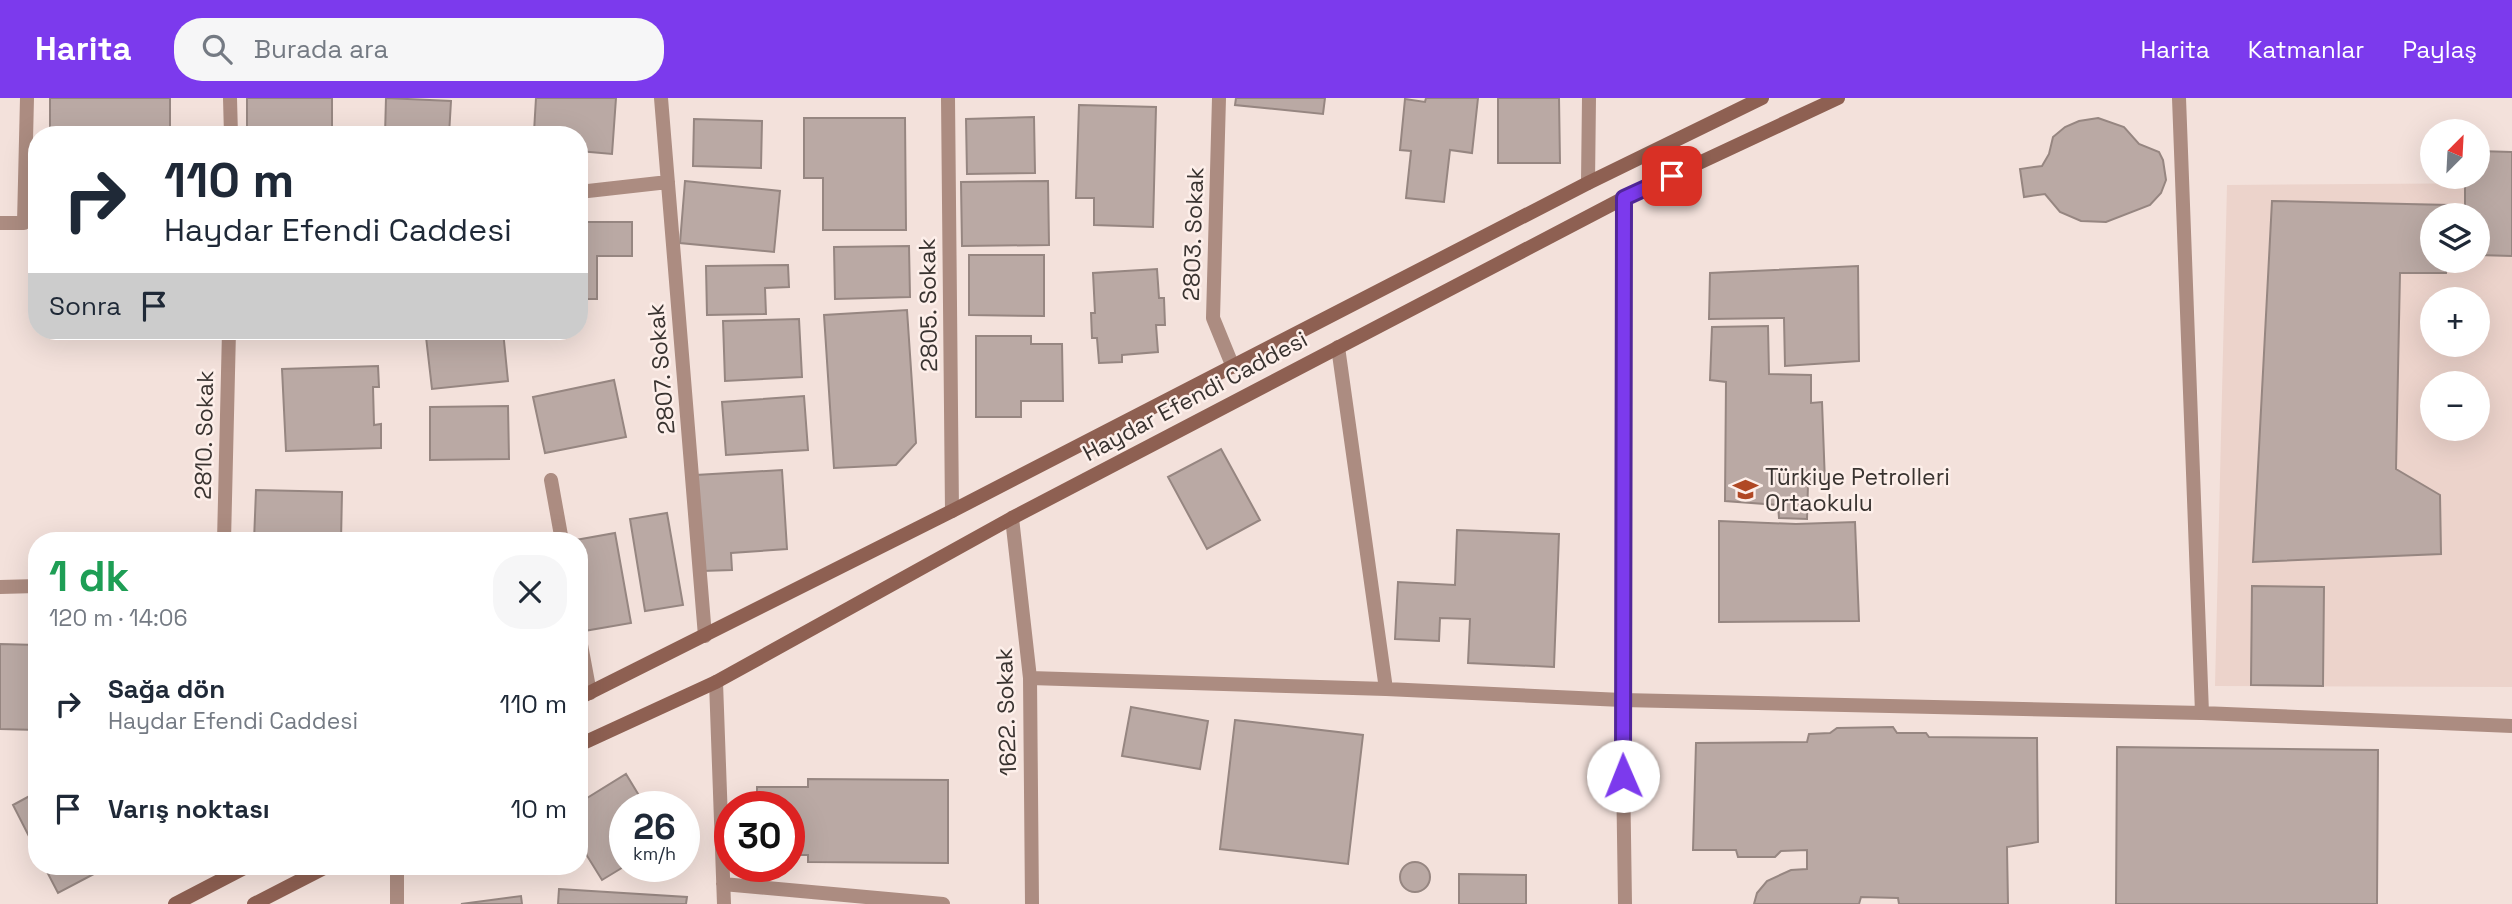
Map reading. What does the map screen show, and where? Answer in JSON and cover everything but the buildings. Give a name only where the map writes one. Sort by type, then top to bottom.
[{"type":"main road","name":"Haydar Efendi Caddesi","points":[[588,694],[952,511],[1588,183],[1762,98]]},
{"type":"main road","name":"Haydar Efendi Caddesi","points":[[588,741],[716,682],[1012,518],[1624,198],[1838,98]]},
{"type":"main road","points":[[175,904],[227,875]]},
{"type":"main road","points":[[254,904],[310,875]]},
{"type":"street","points":[[27,98],[28,140]]},
{"type":"street","points":[[230,98],[231,126]]},
{"type":"street","name":"2807. Sokak","points":[[661,98],[705,636]]},
{"type":"street","name":"2805. Sokak","points":[[948,98],[952,511]]},
{"type":"street","name":"2803. Sokak","points":[[1219,98],[1213,318],[1233,367]]},
{"type":"street","points":[[1588,183],[1589,98]]},
{"type":"street","points":[[2179,98],[2202,713]]},
{"type":"street","points":[[588,191],[668,182]]},
{"type":"street","points":[[1624,198],[1622,700],[1625,904]]},
{"type":"street","points":[[0,223],[28,223]]},
{"type":"street","name":"2810. Sokak","points":[[224,532],[229,340]]},
{"type":"street","points":[[1338,347],[1386,689]]},
{"type":"street","points":[[551,480],[560,532]]},
{"type":"street","name":"1622. Sokak","points":[[1012,518],[1030,678],[1032,904]]},
{"type":"street","points":[[0,587],[28,586]]},
{"type":"street","points":[[1030,678],[1386,689],[1622,700],[2202,713],[2512,726]]},
{"type":"street","points":[[716,682],[724,904]]},
{"type":"street","points":[[397,875],[397,904]]},
{"type":"street","points":[[723,884],[943,904]]},
{"type":"shaded area","points":[[2490,183],[2512,183],[2512,687],[2215,686],[2227,185],[2420,184],[2420,189],[2490,189]]},
{"type":"place","name":"Türkiye Petrolleri Ortaokulu","points":[[1745,490]]},
{"type":"route","points":[[1623,776],[1624,198],[1672,176]]}]
